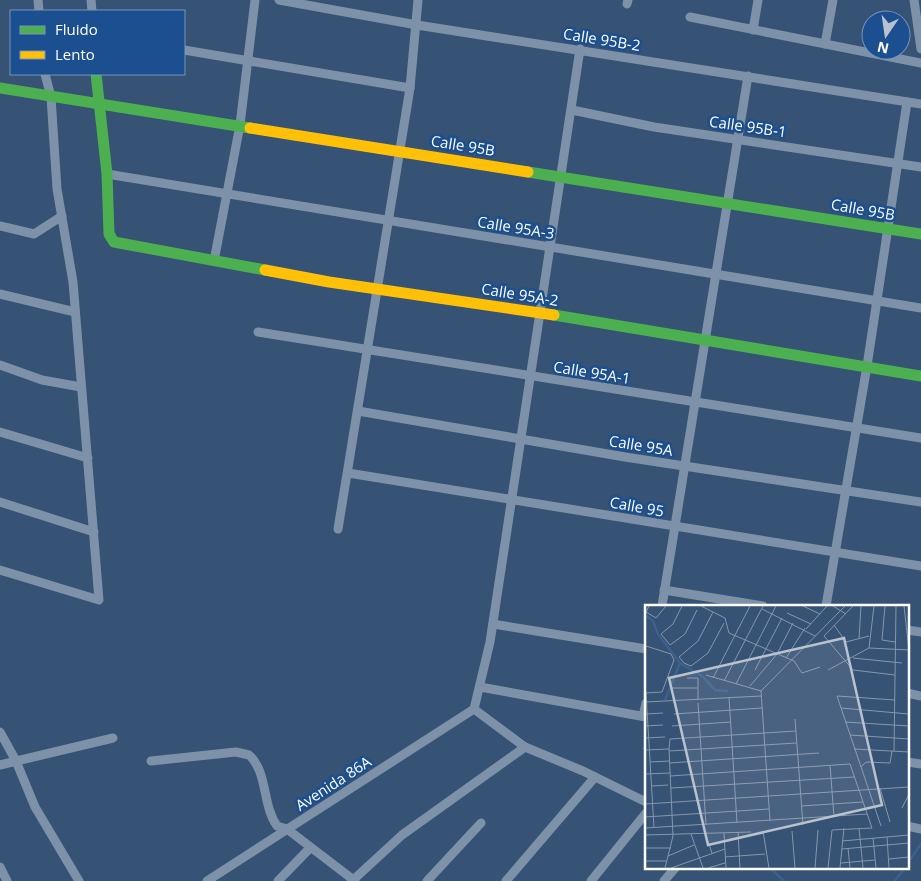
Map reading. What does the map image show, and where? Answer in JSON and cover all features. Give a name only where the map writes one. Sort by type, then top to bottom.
[{"type":"street","points":[[214,261],[240,125],[255,0]]},
{"type":"street","name":"Calle 95B-2","points":[[279,0],[417,25],[921,104]]},
{"type":"street","points":[[338,529],[410,88],[418,0]]},
{"type":"street","points":[[753,30],[758,0]]},
{"type":"street","points":[[825,44],[833,0]]},
{"type":"street","points":[[914,0],[921,49]]},
{"type":"street","points":[[690,17],[921,63]]},
{"type":"street","points":[[185,50],[410,88]]},
{"type":"street","points":[[580,50],[562,176],[529,376],[493,624],[474,709],[525,747],[595,777],[645,802]]},
{"type":"street","points":[[0,570],[99,600],[75,312],[57,189],[51,97],[45,75]]},
{"type":"street","points":[[96,75],[107,174]]},
{"type":"street","points":[[662,605],[726,202],[748,76]]},
{"type":"street","name":"Calle 95B","points":[[0,88],[921,234]]},
{"type":"street","points":[[826,605],[878,300],[897,162],[908,102]]},
{"type":"street","name":"Calle 95B-1","points":[[572,110],[654,127],[921,167]]},
{"type":"street","name":"Calle 95A-3","points":[[107,174],[921,308]]},
{"type":"street","name":"Calle 95A-2","points":[[107,174],[109,234],[114,242],[129,247],[377,289],[540,312],[921,376]]},
{"type":"street","points":[[0,226],[34,234],[62,216]]},
{"type":"street","points":[[0,294],[75,312]]},
{"type":"street","name":"Calle 95A-1","points":[[258,332],[921,438]]},
{"type":"street","points":[[0,365],[42,380],[81,387]]},
{"type":"street","name":"Calle 95A","points":[[358,411],[685,466],[921,502]]},
{"type":"street","points":[[0,432],[88,458]]},
{"type":"street","name":"Calle 95","points":[[348,473],[921,566]]},
{"type":"street","points":[[0,502],[94,532]]},
{"type":"street","points":[[664,590],[758,605]]},
{"type":"street","points":[[493,624],[645,649]]},
{"type":"street","points":[[908,630],[921,632]]},
{"type":"street","points":[[480,687],[645,716]]},
{"type":"street","points":[[908,693],[921,696]]},
{"type":"street","name":"Avenida 86A","points":[[207,881],[474,709]]},
{"type":"street","points":[[0,732],[16,761],[35,807],[79,881]]},
{"type":"street","points":[[0,765],[114,738]]},
{"type":"street","points":[[151,761],[236,752],[249,755],[258,766],[276,826],[287,829],[354,881],[402,835],[525,747]]},
{"type":"street","points":[[908,762],[921,764]]},
{"type":"street","points":[[506,881],[595,777]]},
{"type":"street","points":[[591,881],[645,814]]},
{"type":"street","points":[[427,881],[481,823]]},
{"type":"street","points":[[908,826],[921,829]]},
{"type":"street","points":[[278,881],[310,848]]},
{"type":"street","points":[[0,868],[7,881]]},
{"type":"street","points":[[664,881],[675,868]]},
{"type":"waterway","points":[[908,863],[921,844]]},
{"type":"waterway","points":[[770,868],[784,881]]},
{"type":"waterway","points":[[895,881],[904,868]]},
{"type":"traffic: fast","points":[[96,75],[107,174],[109,234],[114,242],[265,270]]},
{"type":"traffic: fast","points":[[0,88],[250,128]]},
{"type":"traffic: fast","points":[[528,172],[921,234]]},
{"type":"traffic: fast","points":[[554,315],[921,376]]},
{"type":"traffic: slow","points":[[250,128],[528,172]]},
{"type":"traffic: slow","points":[[265,270],[329,282],[554,315]]}]
